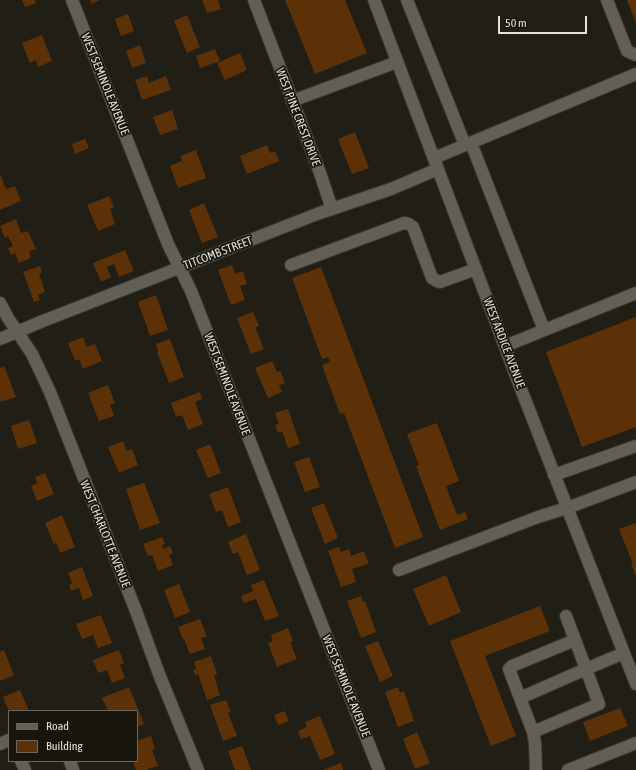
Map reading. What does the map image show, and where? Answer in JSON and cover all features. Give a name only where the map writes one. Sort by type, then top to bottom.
[{"type":"street","name":"WEST SEMINOLE AVENUE","points":[[72,0],[168,244],[191,291],[379,770]]},
{"type":"street","name":"WEST PINE CREST DRIVE","points":[[254,0],[332,209]]},
{"type":"street","name":"WEST ARDICE AVENUE","points":[[374,0],[554,475],[636,684]]},
{"type":"street","points":[[407,0],[544,330]]},
{"type":"street","points":[[607,0],[627,51],[636,55]]},
{"type":"street","points":[[292,101],[397,62]]},
{"type":"street","name":"TITCOMB STREET","points":[[0,340],[179,268],[332,209],[391,189],[468,144],[636,74]]},
{"type":"street","points":[[291,265],[404,223],[414,227],[432,278],[437,282],[476,269]]},
{"type":"street","points":[[505,346],[636,293]]},
{"type":"street","name":"WEST CHARLOTTE AVENUE","points":[[0,303],[32,354],[50,392],[159,674],[198,770]]},
{"type":"street","points":[[554,475],[636,446]]},
{"type":"street","points":[[399,570],[538,517],[567,508],[636,482]]},
{"type":"street","points":[[533,732],[599,704],[566,616]]},
{"type":"street","points":[[536,770],[533,732],[509,669],[512,666],[575,640]]},
{"type":"street","points":[[520,698],[624,653]]},
{"type":"street","points":[[568,770],[636,743]]},
{"type":"building","points":[[22,0],[35,0],[36,3],[25,7]]},
{"type":"building","points":[[90,0],[100,0],[92,4]]},
{"type":"building","points":[[202,0],[218,0],[221,9],[207,13]]},
{"type":"building","points":[[285,0],[345,0],[367,53],[315,74]]},
{"type":"building","points":[[627,0],[636,0],[636,23]]},
{"type":"building","points":[[128,14],[134,31],[121,36],[115,19]]},
{"type":"building","points":[[187,15],[200,47],[187,53],[174,21]]},
{"type":"building","points":[[42,35],[52,61],[38,67],[36,60],[30,63],[22,43]]},
{"type":"building","points":[[140,45],[146,63],[132,68],[126,51]]},
{"type":"building","points":[[215,49],[220,61],[200,68],[196,56]]},
{"type":"building","points":[[240,53],[247,70],[225,80],[217,63]]},
{"type":"building","points":[[147,76],[149,83],[166,76],[171,90],[142,100],[135,80]]},
{"type":"building","points":[[172,110],[178,129],[160,135],[153,117]]},
{"type":"building","points":[[355,132],[369,168],[352,174],[338,139]]},
{"type":"building","points":[[85,139],[89,148],[75,154],[72,144]]},
{"type":"building","points":[[267,145],[270,153],[275,151],[279,161],[247,174],[240,156]]},
{"type":"building","points":[[196,150],[206,178],[178,188],[170,166],[182,161],[180,156]]},
{"type":"building","points":[[0,174],[6,189],[15,186],[21,201],[0,210]]},
{"type":"building","points":[[109,196],[114,207],[110,209],[115,224],[98,231],[87,205]]},
{"type":"building","points":[[204,203],[218,237],[202,243],[189,210]]},
{"type":"building","points":[[16,219],[21,233],[28,231],[36,249],[29,251],[31,258],[19,263],[15,253],[11,255],[8,248],[13,246],[8,236],[5,238],[0,226]]},
{"type":"building","points":[[125,250],[134,271],[119,277],[114,264],[107,267],[111,277],[101,282],[93,263]]},
{"type":"building","points":[[232,265],[235,274],[243,271],[247,284],[240,286],[245,300],[231,305],[218,270]]},
{"type":"building","points":[[40,266],[42,273],[39,274],[45,292],[38,295],[40,300],[34,302],[23,272]]},
{"type":"building","points":[[321,267],[423,537],[395,548],[344,413],[340,414],[322,365],[330,362],[328,357],[322,359],[292,278]]},
{"type":"building","points":[[156,295],[168,330],[150,336],[138,302]]},
{"type":"building","points":[[253,312],[259,326],[255,327],[264,349],[251,354],[237,318]]},
{"type":"building","points":[[636,317],[636,427],[582,447],[546,352]]},
{"type":"building","points":[[83,337],[87,347],[95,344],[102,361],[83,369],[79,359],[75,361],[68,343]]},
{"type":"building","points":[[170,339],[184,377],[169,383],[157,352],[156,344]]},
{"type":"building","points":[[272,361],[277,372],[280,371],[285,383],[279,385],[282,392],[268,398],[255,368]]},
{"type":"building","points":[[4,366],[16,397],[1,402],[0,368]]},
{"type":"building","points":[[108,385],[115,403],[110,405],[114,416],[99,421],[88,393]]},
{"type":"building","points":[[200,392],[202,399],[195,402],[203,424],[188,430],[182,415],[176,417],[171,403]]},
{"type":"building","points":[[288,409],[300,444],[288,448],[282,431],[278,433],[275,425],[279,424],[275,413]]},
{"type":"building","points":[[29,420],[37,443],[18,449],[11,426]]},
{"type":"building","points":[[437,423],[459,481],[446,486],[457,515],[465,512],[468,519],[440,530],[416,466],[419,465],[407,434]]},
{"type":"building","points":[[123,441],[127,451],[132,449],[138,465],[119,473],[108,447]]},
{"type":"building","points":[[210,444],[221,473],[208,478],[196,450]]},
{"type":"building","points":[[309,457],[320,487],[305,492],[294,462]]},
{"type":"building","points":[[45,473],[54,494],[37,501],[31,486],[37,483],[35,477]]},
{"type":"building","points":[[144,483],[160,523],[140,530],[126,489]]},
{"type":"building","points":[[228,487],[241,522],[228,527],[222,510],[216,512],[209,494]]},
{"type":"building","points":[[324,503],[338,538],[325,544],[311,508]]},
{"type":"building","points":[[62,515],[75,547],[60,553],[56,543],[54,544],[45,523]]},
{"type":"building","points":[[636,523],[636,576],[631,564],[633,564],[619,529]]},
{"type":"building","points":[[246,534],[260,570],[247,575],[238,552],[233,554],[228,542]]},
{"type":"building","points":[[162,537],[165,544],[162,545],[163,549],[170,546],[173,553],[169,555],[173,565],[158,571],[152,555],[148,556],[143,544]]},
{"type":"building","points":[[339,547],[341,552],[349,549],[351,556],[364,551],[369,564],[352,569],[356,582],[341,587],[328,551]]},
{"type":"building","points":[[82,567],[93,596],[83,600],[79,588],[71,591],[69,585],[72,583],[68,573]]},
{"type":"building","points":[[446,575],[461,612],[429,626],[413,589]]},
{"type":"building","points":[[264,580],[279,616],[265,621],[256,599],[244,603],[241,596],[253,591],[251,585]]},
{"type":"building","points":[[179,584],[190,612],[175,618],[164,590]]},
{"type":"building","points":[[361,596],[363,602],[365,601],[376,632],[361,638],[347,601]]},
{"type":"building","points":[[540,606],[550,631],[485,656],[516,736],[491,746],[450,641]]},
{"type":"building","points":[[101,615],[112,643],[98,648],[93,635],[82,639],[76,624]]},
{"type":"building","points":[[200,619],[207,637],[201,638],[205,649],[190,654],[178,627]]},
{"type":"building","points":[[288,628],[293,641],[290,642],[297,659],[277,667],[268,643],[273,641],[271,635]]},
{"type":"building","points":[[378,641],[393,676],[380,682],[365,646]]},
{"type":"building","points":[[4,650],[14,675],[0,681],[0,652]]},
{"type":"building","points":[[119,650],[124,663],[120,665],[125,678],[112,683],[107,670],[98,673],[93,660]]},
{"type":"building","points":[[211,656],[217,674],[214,676],[220,695],[207,700],[198,674],[195,675],[193,670],[196,669],[194,662]]},
{"type":"building","points":[[129,687],[144,724],[138,727],[138,710],[108,710],[102,698]]},
{"type":"building","points":[[398,687],[400,693],[404,691],[414,721],[398,727],[385,692]]},
{"type":"building","points":[[20,690],[29,710],[9,710],[3,697]]},
{"type":"building","points":[[226,700],[231,712],[228,713],[237,736],[223,741],[210,705]]},
{"type":"building","points":[[620,708],[628,726],[590,741],[583,722]]},
{"type":"building","points":[[285,711],[289,721],[278,725],[274,715]]},
{"type":"building","points":[[320,716],[335,754],[320,760],[310,736],[301,739],[298,731],[307,727],[305,722]]},
{"type":"building","points":[[417,732],[430,763],[415,769],[403,739]]},
{"type":"building","points":[[151,736],[155,749],[152,750],[158,766],[146,770],[136,770],[133,762],[138,762],[138,741]]},
{"type":"building","points":[[242,746],[251,770],[235,770],[228,751]]},
{"type":"building","points":[[341,763],[343,770],[323,770]]}]
